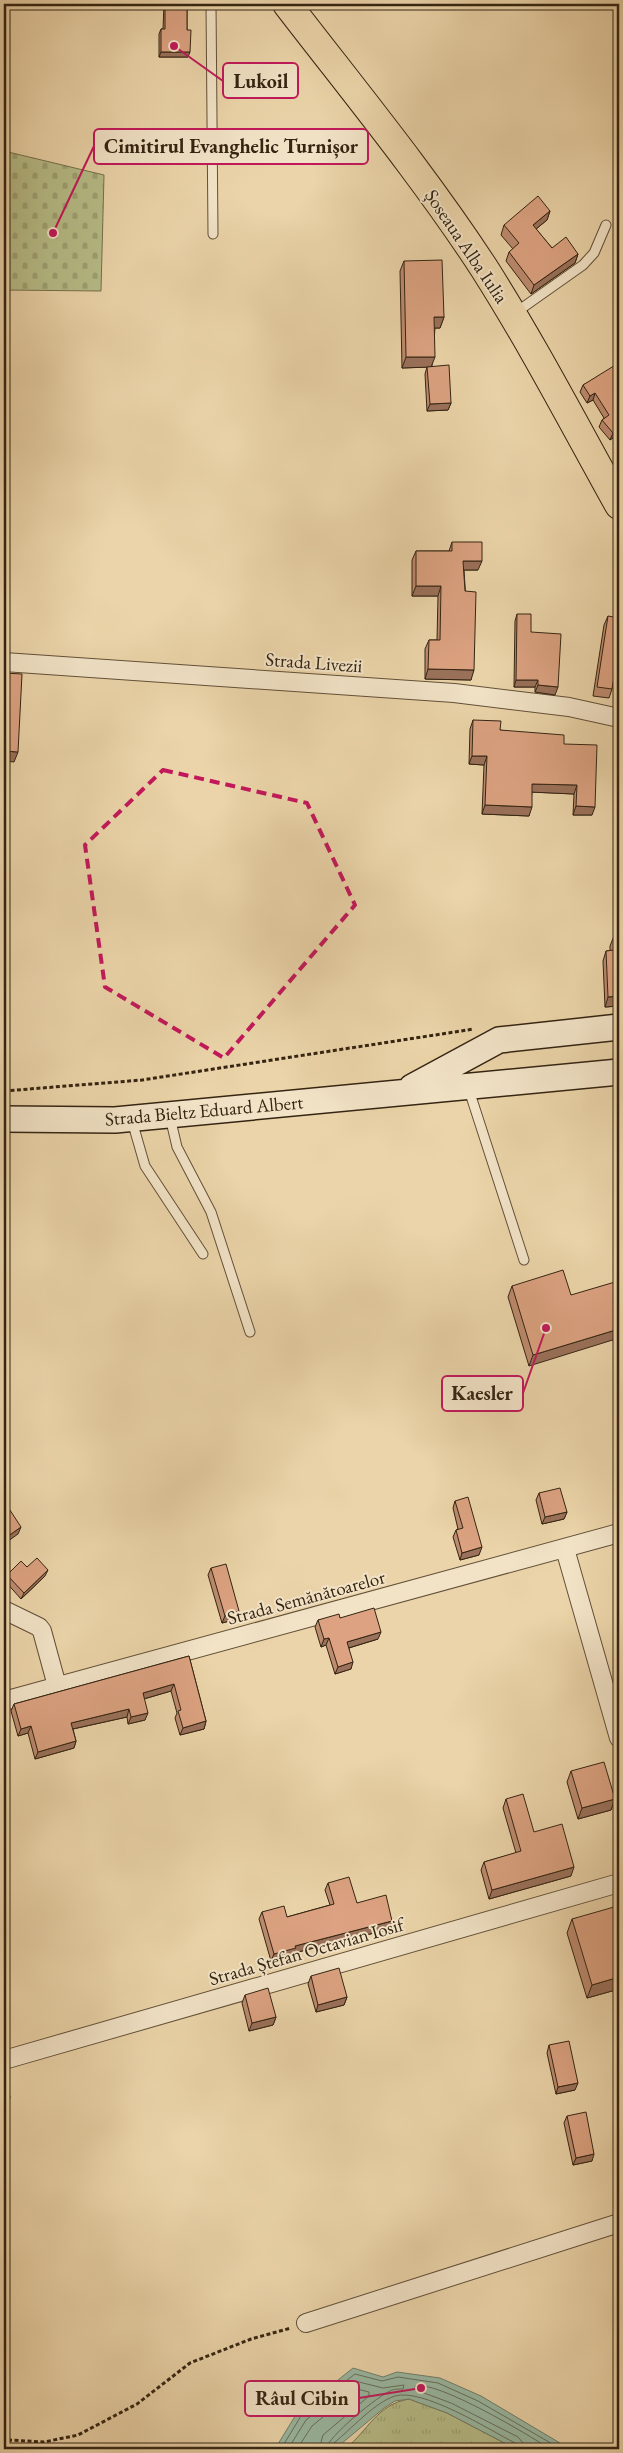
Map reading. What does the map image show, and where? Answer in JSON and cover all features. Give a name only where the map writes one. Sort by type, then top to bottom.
[{"type":"main road","name":"Șoseaua Alba Iulia","points":[[287,4],[425,184],[512,314],[619,505]]},
{"type":"street","name":"Strada Livezii","points":[[4,662],[454,693],[569,707],[619,718]]},
{"type":"street","points":[[403,1092],[499,1040],[619,1026]]},
{"type":"street","name":"Strada Bieltz Eduard Albert","points":[[4,1119],[131,1118],[619,1072]]},
{"type":"street","name":"Strada Semănătoarelor","points":[[4,1701],[619,1534]]},
{"type":"street","points":[[565,1549],[619,1738]]},
{"type":"street","points":[[4,1610],[39,1627],[42,1631],[57,1686]]},
{"type":"street","name":"Strada Ștefan Octavian Iosif","points":[[4,2060],[619,1883]]},
{"type":"street","points":[[306,2324],[619,2223]]},
{"type":"lane","points":[[211,4],[213,234]]},
{"type":"lane","points":[[512,314],[583,265],[594,252],[606,225]]},
{"type":"lane","points":[[468,1087],[524,1260]]},
{"type":"lane","points":[[169,1115],[177,1146],[211,1212],[250,1332]]},
{"type":"lane","points":[[131,1118],[145,1166],[203,1254]]},
{"type":"path","points":[[4,1091],[142,1080],[476,1028]]},
{"type":"path","points":[[8,2440],[44,2442],[78,2435],[138,2404],[190,2363],[251,2339],[306,2324]]},
{"type":"highlighted area","points":[[163,770],[307,803],[355,905],[224,1058],[105,987],[85,845]]},
{"type":"green space","points":[[4,151],[104,175],[101,291],[4,290]]},
{"type":"green space","points":[[409,2399],[447,2413],[516,2449],[345,2449],[381,2412],[398,2402]]},
{"type":"water","points":[[353,2368],[383,2377],[397,2372],[440,2378],[481,2396],[570,2449],[516,2449],[447,2413],[409,2399],[395,2401],[384,2408],[335,2449],[275,2449],[297,2413]]},
{"type":"building","points":[[165,4],[187,4],[187,30],[191,30],[190,52],[161,52],[161,29],[165,29]]},
{"type":"building","points":[[538,196],[550,211],[533,225],[552,248],[566,237],[578,254],[534,285],[509,252],[519,243],[504,225]]},
{"type":"building","points":[[442,260],[444,317],[434,317],[435,357],[406,357],[404,261]]},
{"type":"building","points":[[617,364],[619,368],[619,428],[613,433],[602,420],[609,415],[595,393],[590,396],[583,385]]},
{"type":"building","points":[[449,365],[451,403],[430,404],[427,367]]},
{"type":"building","points":[[452,542],[482,542],[482,561],[463,561],[465,591],[476,592],[474,670],[428,669],[429,640],[440,640],[441,586],[416,586],[416,551],[452,551]]},
{"type":"building","points":[[517,614],[531,614],[531,632],[561,634],[558,687],[538,685],[538,680],[516,680]]},
{"type":"building","points":[[608,616],[619,618],[619,647],[612,689],[597,687]]},
{"type":"building","points":[[4,673],[22,674],[18,752],[4,751]]},
{"type":"building","points":[[473,720],[501,721],[500,730],[564,735],[564,744],[597,745],[595,807],[576,806],[577,785],[532,784],[532,807],[485,805],[487,756],[472,756]]},
{"type":"building","points":[[614,936],[619,936],[619,996],[608,997],[606,951],[614,950]]},
{"type":"building","points":[[563,1270],[571,1295],[615,1282],[619,1295],[619,1329],[533,1355],[512,1286]]},
{"type":"building","points":[[560,1488],[567,1512],[545,1517],[539,1493]]},
{"type":"building","points":[[468,1497],[482,1547],[462,1553],[456,1530],[463,1528],[455,1501]]},
{"type":"building","points":[[6,1504],[21,1527],[4,1539],[4,1505]]},
{"type":"building","points":[[37,1558],[48,1570],[24,1593],[7,1575],[21,1561],[27,1567]]},
{"type":"building","points":[[226,1564],[239,1611],[225,1616],[211,1568]]},
{"type":"building","points":[[374,1608],[381,1632],[347,1642],[353,1662],[338,1667],[329,1638],[324,1639],[318,1620],[339,1614],[340,1618]]},
{"type":"building","points":[[189,1656],[206,1721],[183,1728],[178,1711],[181,1710],[174,1684],[143,1693],[148,1713],[131,1717],[129,1709],[71,1723],[76,1741],[38,1752],[31,1726],[21,1729],[14,1704]]},
{"type":"building","points":[[604,1762],[615,1799],[582,1808],[571,1771]]},
{"type":"building","points":[[523,1794],[534,1832],[562,1824],[574,1867],[492,1890],[484,1862],[521,1851],[506,1799]]},
{"type":"building","points":[[349,1877],[357,1903],[386,1895],[392,1921],[295,1946],[296,1948],[274,1954],[262,1912],[284,1906],[287,1917],[334,1904],[328,1883]]},
{"type":"building","points":[[614,1907],[615,1911],[619,1910],[619,1977],[592,1985],[572,1919]]},
{"type":"building","points":[[339,1968],[347,1997],[318,2005],[311,1976]]},
{"type":"building","points":[[268,1988],[276,2017],[252,2023],[245,1995]]},
{"type":"building","points":[[569,2041],[578,2083],[558,2087],[549,2045]]},
{"type":"building","points":[[4,2074],[10,2097],[4,2099]]},
{"type":"building","points":[[586,2112],[594,2154],[576,2158],[567,2116]]},
{"type":"place","name":"Lukoil","points":[[174,46]]},
{"type":"place","name":"Cimitirul Evanghelic Turnișor","points":[[53,233]]},
{"type":"place","name":"Kaesler","points":[[546,1328]]},
{"type":"place","name":"Râul Cibin","points":[[421,2388]]}]
